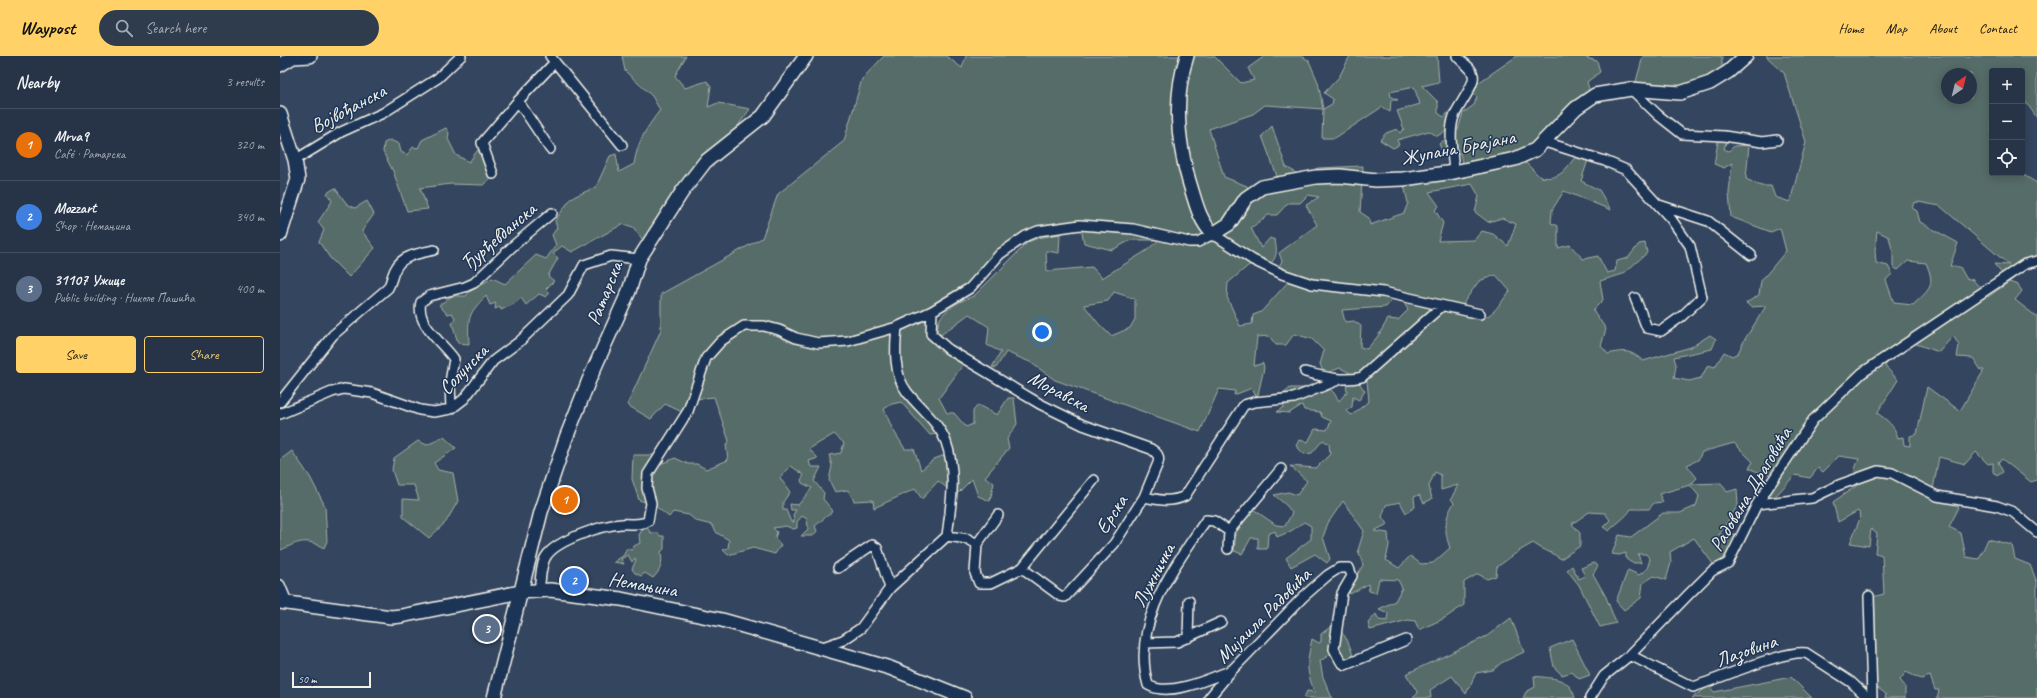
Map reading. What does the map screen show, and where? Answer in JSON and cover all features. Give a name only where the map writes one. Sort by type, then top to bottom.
[{"type":"street","points":[[280,65],[293,57],[310,56]]},
{"type":"street","name":"Војвођанска","points":[[295,160],[341,132],[383,113],[438,78],[461,56]]},
{"type":"street","name":"Ратарска","points":[[494,698],[541,512],[566,438],[589,380],[629,291],[639,259],[682,192],[705,162],[763,116],[806,56]]},
{"type":"street","points":[[1187,56],[1179,91],[1178,131],[1180,151],[1198,212],[1204,224],[1213,234],[1253,260],[1282,274],[1312,284],[1383,292],[1480,314]]},
{"type":"street","points":[[1454,172],[1452,126],[1458,106],[1474,77],[1473,73],[1457,56]]},
{"type":"street","name":"Жупана Брајана","points":[[539,591],[548,554],[565,541],[607,526],[643,524],[648,521],[651,503],[647,488],[648,474],[688,411],[706,358],[720,341],[744,326],[764,326],[779,330],[796,338],[818,343],[848,341],[896,327],[932,311],[970,288],[1000,254],[1026,236],[1038,231],[1080,225],[1133,229],[1189,242],[1198,242],[1229,224],[1246,198],[1262,187],[1316,177],[1340,176],[1376,180],[1403,179],[1454,172],[1515,159],[1535,150],[1576,108],[1595,95],[1631,88],[1680,93],[1696,89],[1728,72],[1746,56]]},
{"type":"street","points":[[493,174],[482,143],[553,59],[622,145]]},
{"type":"street","points":[[1631,88],[1658,115],[1682,134],[1724,136],[1762,142],[1777,140]]},
{"type":"street","points":[[518,101],[550,149]]},
{"type":"street","points":[[280,114],[295,160],[298,179],[280,235]]},
{"type":"street","points":[[1544,142],[1605,161],[1626,170],[1671,219],[1690,246],[1702,297],[1682,316],[1661,331],[1647,328],[1635,298]]},
{"type":"street","points":[[1658,205],[1708,221],[1751,255]]},
{"type":"street","name":"Ђурђевданска","points":[[452,409],[450,382],[454,359],[424,321],[420,313],[421,302],[429,296],[465,287],[474,283],[514,245],[552,213]]},
{"type":"street","points":[[280,402],[333,335],[388,288],[394,278],[397,266],[404,259],[434,250]]},
{"type":"street","name":"Солунска","points":[[280,414],[332,392],[344,389],[372,393],[420,410],[434,412],[452,409],[464,400],[493,361],[520,341],[568,295],[584,265],[611,256],[639,259]]},
{"type":"street","name":"Радована Драговића","points":[[1590,698],[1604,676],[1630,655],[1707,576],[1728,563],[1757,504],[1813,420],[1862,373],[1954,313],[2025,264],[2037,261]]},
{"type":"street","points":[[1305,372],[1338,380],[1351,380],[1362,377],[1442,306]]},
{"type":"street","name":"Моравска","points":[[932,311],[931,334],[948,349],[1040,404],[1083,425],[1151,449],[1157,454],[1158,463],[1144,497]]},
{"type":"street","points":[[818,649],[843,640],[862,628],[890,588],[947,536],[953,467],[946,441],[932,417],[906,391],[897,370],[896,327]]},
{"type":"street","name":"Ерска","points":[[1022,568],[1060,596],[1069,595],[1114,544],[1144,497],[1165,502],[1185,496],[1244,406],[1254,402],[1294,398],[1338,380]]},
{"type":"street","points":[[1228,549],[1229,531],[1281,469]]},
{"type":"street","points":[[1757,504],[1812,498],[1839,485],[1878,471],[1892,473],[1937,496],[1997,506],[2012,512],[2037,532]]},
{"type":"street","points":[[998,515],[977,544],[975,572],[979,583],[991,583],[1022,568],[1094,480]]},
{"type":"street","name":"Лужничка","points":[[1229,531],[1214,521],[1206,520],[1167,578],[1147,625],[1144,670],[1148,685],[1154,688],[1169,689],[1190,685],[1232,670]]},
{"type":"street","points":[[947,536],[968,539],[977,544]]},
{"type":"street","points":[[838,568],[872,545],[877,548],[890,588]]},
{"type":"street","name":"Мијаила Радовића","points":[[1209,698],[1232,670],[1278,622],[1328,575],[1339,568],[1349,568],[1352,576],[1342,593],[1334,650],[1341,662],[1345,665],[1406,640]]},
{"type":"street","points":[[280,585],[284,602]]},
{"type":"street","name":"Немањина","points":[[284,602],[401,616],[520,592],[550,590],[621,599],[722,620],[818,649],[890,668],[961,697]]},
{"type":"street","points":[[1869,596],[1872,698]]},
{"type":"street","points":[[1188,638],[1189,601]]},
{"type":"street","points":[[1146,643],[1177,642],[1221,622]]},
{"type":"street","name":"Лазовина","points":[[1630,655],[1692,687],[1782,656],[1798,652],[1806,653],[1851,682],[1868,698]]},
{"type":"green space","points":[[622,56],[686,56],[675,76],[685,88],[707,81],[711,86],[708,107],[718,103],[750,109],[725,144],[645,243],[633,227],[623,224],[572,252],[562,246],[553,253],[558,258],[548,276],[554,281],[546,289],[550,293],[546,297],[539,294],[526,305],[521,298],[514,304],[501,310],[500,307],[495,309],[496,303],[490,305],[486,296],[475,308],[470,317],[469,344],[458,343],[452,323],[455,318],[452,313],[447,314],[439,305],[452,296],[466,296],[469,292],[492,278],[505,284],[536,255],[546,259],[556,245],[552,235],[557,228],[555,221],[571,198],[596,187],[610,156],[616,154],[619,172],[634,164],[643,135],[660,110],[652,96],[625,71]]},
{"type":"green space","points":[[884,56],[946,56],[962,68],[966,56],[1214,56],[1241,83],[1254,80],[1248,68],[1265,56],[1302,56],[1309,61],[1318,82],[1323,109],[1265,105],[1253,114],[1209,129],[1224,177],[1247,186],[1249,197],[1278,179],[1262,136],[1272,126],[1286,167],[1300,175],[1318,168],[1363,166],[1360,212],[1369,218],[1370,225],[1404,213],[1408,203],[1404,185],[1495,169],[1525,162],[1540,177],[1547,178],[1557,176],[1565,170],[1576,156],[1588,160],[1581,181],[1599,190],[1611,210],[1564,191],[1552,210],[1551,223],[1558,226],[1558,248],[1570,245],[1583,259],[1598,256],[1607,273],[1615,271],[1617,261],[1628,258],[1639,244],[1645,243],[1647,253],[1623,274],[1600,281],[1603,300],[1593,310],[1606,329],[1601,346],[1608,354],[1627,352],[1635,355],[1643,361],[1691,347],[1710,335],[1716,339],[1712,349],[1674,357],[1676,365],[1674,378],[1689,381],[1701,378],[1708,365],[1715,367],[1724,352],[1732,356],[1738,353],[1766,306],[1751,307],[1746,303],[1759,295],[1761,281],[1786,251],[1780,228],[1771,232],[1731,217],[1729,193],[1732,163],[1724,168],[1714,164],[1720,131],[1729,134],[1724,149],[1729,151],[1734,146],[1749,145],[1746,179],[1761,186],[1771,186],[1775,197],[1790,202],[1806,142],[1784,73],[1766,56],[2037,56],[2037,118],[2025,102],[2025,68],[1989,68],[1989,176],[2025,176],[2037,183],[2037,267],[2026,269],[2009,282],[2018,285],[2022,291],[2015,300],[2037,317],[2037,480],[2031,482],[2002,459],[1998,462],[2003,472],[1997,476],[1993,472],[1993,463],[1988,464],[1976,452],[1965,464],[1939,457],[1933,489],[1959,507],[1949,527],[1961,533],[1966,557],[1979,559],[1988,539],[2012,545],[2015,559],[2030,565],[2037,582],[2037,698],[1937,698],[1939,690],[1935,690],[1930,676],[1921,679],[1906,672],[1900,680],[1905,686],[1905,698],[1885,698],[1886,694],[1875,686],[1872,597],[1884,594],[1882,555],[1875,553],[1877,534],[1871,529],[1869,546],[1850,543],[1861,516],[1858,511],[1838,522],[1833,502],[1863,481],[1854,471],[1859,459],[1839,456],[1823,472],[1818,468],[1810,478],[1795,475],[1771,501],[1765,502],[1770,476],[1766,470],[1760,473],[1749,468],[1753,462],[1734,443],[1702,452],[1698,460],[1687,465],[1697,478],[1691,484],[1721,483],[1727,492],[1737,489],[1738,505],[1719,535],[1735,534],[1737,542],[1722,564],[1713,564],[1694,538],[1670,552],[1671,563],[1666,580],[1654,576],[1643,583],[1641,598],[1624,610],[1616,601],[1628,570],[1639,575],[1647,569],[1650,559],[1646,554],[1638,554],[1641,563],[1632,563],[1626,559],[1626,553],[1619,555],[1612,554],[1619,535],[1631,537],[1663,513],[1680,513],[1696,506],[1699,496],[1690,485],[1659,494],[1663,502],[1654,503],[1649,509],[1631,509],[1609,531],[1603,527],[1610,520],[1605,513],[1589,512],[1572,524],[1580,533],[1580,546],[1561,559],[1533,543],[1497,567],[1496,576],[1487,579],[1478,574],[1464,582],[1464,605],[1445,618],[1419,630],[1415,621],[1408,620],[1370,630],[1368,623],[1376,614],[1379,620],[1387,621],[1388,613],[1379,609],[1395,601],[1402,588],[1398,580],[1379,579],[1376,593],[1369,591],[1368,584],[1350,594],[1349,589],[1363,565],[1358,550],[1364,531],[1343,501],[1328,523],[1323,537],[1330,559],[1327,563],[1315,554],[1291,567],[1286,558],[1311,539],[1311,526],[1304,522],[1291,531],[1277,537],[1275,531],[1268,534],[1267,549],[1258,549],[1258,538],[1251,538],[1242,554],[1234,551],[1236,533],[1253,509],[1276,525],[1285,526],[1292,513],[1287,506],[1274,495],[1288,492],[1297,495],[1307,481],[1290,466],[1316,468],[1330,454],[1329,444],[1323,440],[1312,453],[1304,454],[1296,446],[1299,440],[1308,442],[1315,429],[1327,430],[1331,421],[1322,417],[1320,412],[1304,410],[1302,405],[1289,413],[1277,412],[1288,403],[1281,396],[1290,388],[1304,388],[1323,382],[1334,393],[1339,401],[1347,392],[1346,383],[1359,383],[1365,391],[1359,400],[1353,397],[1352,407],[1346,411],[1352,415],[1369,401],[1367,381],[1369,375],[1356,376],[1340,368],[1324,374],[1320,364],[1324,351],[1312,339],[1294,334],[1286,345],[1276,345],[1269,336],[1257,337],[1254,366],[1263,363],[1264,368],[1257,399],[1252,388],[1234,395],[1235,391],[1219,389],[1200,432],[1055,380],[1030,362],[1006,352],[996,368],[992,367],[1001,352],[987,345],[989,327],[969,314],[938,337],[938,324],[943,314],[958,303],[974,296],[1028,242],[1038,238],[1060,234],[1059,253],[1046,251],[1047,271],[1092,267],[1102,278],[1146,251],[1159,240],[1131,240],[1112,250],[1084,243],[1080,222],[1028,230],[1000,251],[964,288],[936,309],[931,341],[963,365],[939,398],[947,413],[954,413],[966,427],[973,424],[973,411],[978,405],[997,415],[1008,398],[1014,398],[1017,424],[1007,439],[1009,448],[985,477],[994,483],[990,501],[978,496],[972,479],[956,495],[938,481],[922,499],[915,489],[874,508],[873,500],[854,501],[848,490],[835,492],[829,480],[832,466],[829,455],[841,453],[844,443],[834,434],[809,449],[818,458],[809,461],[811,467],[821,467],[814,481],[824,493],[823,499],[833,511],[815,526],[817,531],[813,536],[801,536],[808,529],[807,519],[802,516],[797,522],[797,528],[793,529],[786,526],[773,528],[777,532],[775,538],[781,545],[775,554],[753,548],[728,555],[723,550],[728,548],[729,540],[717,533],[712,525],[696,521],[689,515],[673,512],[669,517],[654,505],[639,500],[632,479],[633,455],[664,455],[663,463],[675,458],[688,464],[697,464],[706,469],[728,460],[726,445],[729,441],[714,397],[687,400],[682,412],[665,404],[651,419],[627,405],[661,330],[661,294],[762,238],[778,194],[844,141],[862,79]],"holes":[[[1472,184],[1479,196],[1475,212],[1488,222],[1502,218],[1516,224],[1508,246],[1493,234],[1482,231],[1474,240],[1438,241],[1443,223],[1435,210],[1439,206],[1429,192]],[[1308,195],[1319,197],[1306,205],[1317,225],[1279,253],[1282,261],[1275,273],[1288,282],[1261,312],[1253,315],[1252,324],[1240,326],[1227,297],[1228,283],[1249,265],[1269,265],[1276,254],[1275,240],[1270,238],[1261,248],[1251,228],[1268,215],[1277,215],[1288,203],[1300,203]],[[1918,202],[1940,206],[2009,265],[1994,264],[2009,282],[1988,297],[1973,280],[1966,278],[1960,267],[1950,266],[1958,243],[1920,222],[1917,211],[1912,208],[1914,203]],[[1877,231],[1889,237],[1893,253],[1893,267],[1898,270],[1908,261],[1926,263],[1931,277],[1930,287],[1913,305],[1894,303],[1886,280],[1892,274],[1888,266],[1876,263],[1875,250]],[[1496,275],[1510,291],[1492,313],[1481,318],[1474,319],[1466,317],[1464,302],[1479,281]],[[1114,292],[1135,299],[1135,319],[1130,328],[1111,336],[1098,323],[1084,305],[1108,301]],[[1398,292],[1408,310],[1398,320],[1388,319],[1378,336],[1367,349],[1360,347],[1361,326],[1354,321],[1345,322],[1342,310],[1386,307]],[[1953,336],[1959,345],[1957,357],[1973,358],[1981,370],[1984,370],[1960,411],[1927,387],[1917,434],[1910,436],[1910,446],[1904,445],[1903,437],[1898,438],[1895,430],[1890,424],[1877,413],[1898,380],[1885,366],[1905,340],[1939,352]],[[901,402],[930,435],[938,434],[945,455],[934,459],[921,470],[914,449],[905,449],[892,428],[884,409],[892,404]],[[791,466],[804,475],[801,480],[802,483],[812,488],[798,505],[790,504],[791,510],[796,510],[793,515],[794,522],[791,522],[786,510],[783,510],[783,502],[790,492],[780,478]],[[1435,472],[1441,475],[1441,490],[1458,485],[1451,499],[1454,503],[1448,514],[1446,525],[1450,548],[1433,563],[1421,564],[1410,556],[1399,568],[1386,560],[1389,545],[1388,533],[1374,531],[1388,524],[1382,517],[1386,505],[1400,502],[1406,513],[1415,507],[1414,497],[1419,495],[1424,503],[1432,499],[1429,486]]]},
{"type":"green space","points":[[1350,56],[1437,56],[1439,82],[1422,86],[1438,102],[1438,113],[1444,117],[1454,106],[1450,129],[1437,136],[1429,131],[1397,140],[1399,145],[1393,148],[1380,140],[1386,133],[1397,129],[1400,133],[1404,129],[1397,111],[1420,104],[1414,87],[1390,92],[1391,97],[1398,100],[1391,100],[1390,112],[1382,107],[1335,138],[1322,138],[1323,109],[1332,104],[1333,99],[1324,93],[1339,77]]},
{"type":"green space","points":[[1517,56],[1587,56],[1586,58],[1597,61],[1600,72],[1587,82],[1591,96],[1541,146],[1463,167],[1460,153],[1445,156],[1439,144],[1458,130],[1463,113],[1474,105],[1477,97],[1473,94],[1475,85]]},
{"type":"green space","points":[[1643,56],[1722,56],[1722,71],[1680,90],[1635,85]]},
{"type":"green space","points":[[446,128],[449,133],[448,139],[456,155],[469,162],[480,147],[492,177],[483,185],[451,184],[420,188],[428,209],[407,211],[393,171],[383,152],[384,143],[390,140],[399,144],[401,152],[407,155],[413,147],[418,148],[422,140]]},
{"type":"green space","points":[[335,188],[347,204],[355,208],[367,201],[374,214],[362,231],[375,248],[349,277],[330,258],[319,242],[324,230],[318,222],[332,201],[327,193]]},
{"type":"green space","points":[[444,437],[456,448],[434,463],[438,470],[453,473],[458,501],[446,522],[429,538],[403,517],[403,499],[419,500],[414,485],[397,485],[392,470],[394,458],[418,441],[427,445]]},
{"type":"green space","points":[[292,451],[310,477],[325,506],[327,541],[324,548],[312,543],[302,542],[293,544],[281,550],[280,548],[280,460]]},
{"type":"green space","points":[[645,525],[651,533],[658,533],[660,536],[664,536],[664,549],[661,552],[661,566],[653,578],[645,573],[641,576],[635,573],[632,569],[636,560],[635,558],[632,562],[628,555],[621,559],[624,564],[614,562],[624,555],[626,549],[633,550],[634,546],[640,543],[639,535]]},
{"type":"green space","points":[[1594,563],[1598,566],[1593,574],[1606,597],[1616,623],[1600,627],[1579,585],[1567,570],[1572,566],[1579,579],[1585,576],[1581,568]]},
{"type":"green space","points":[[1511,618],[1524,652],[1501,663],[1493,670],[1476,673],[1466,694],[1452,676],[1430,690],[1431,698],[1413,698],[1418,693],[1406,674],[1487,636]]},
{"type":"green space","points":[[1333,625],[1341,631],[1346,638],[1353,656],[1348,663],[1331,654],[1320,661],[1323,677],[1332,698],[1304,698],[1307,691],[1315,692],[1308,672],[1312,639],[1319,643],[1321,642],[1321,634]]},
{"type":"green space","points":[[1572,639],[1590,675],[1579,679],[1572,672],[1562,675],[1554,667],[1550,648]]},
{"type":"green space","points":[[1534,676],[1554,678],[1564,682],[1569,686],[1575,698],[1523,698],[1526,692],[1535,687]]},
{"type":"green space","points":[[1791,677],[1812,698],[1692,698],[1709,686],[1714,692]]},
{"type":"place","name":"Mrva9","points":[[565,500]]},
{"type":"place","name":"Mozzart","points":[[574,581]]},
{"type":"place","name":"31107 Ужице","points":[[487,629]]}]
